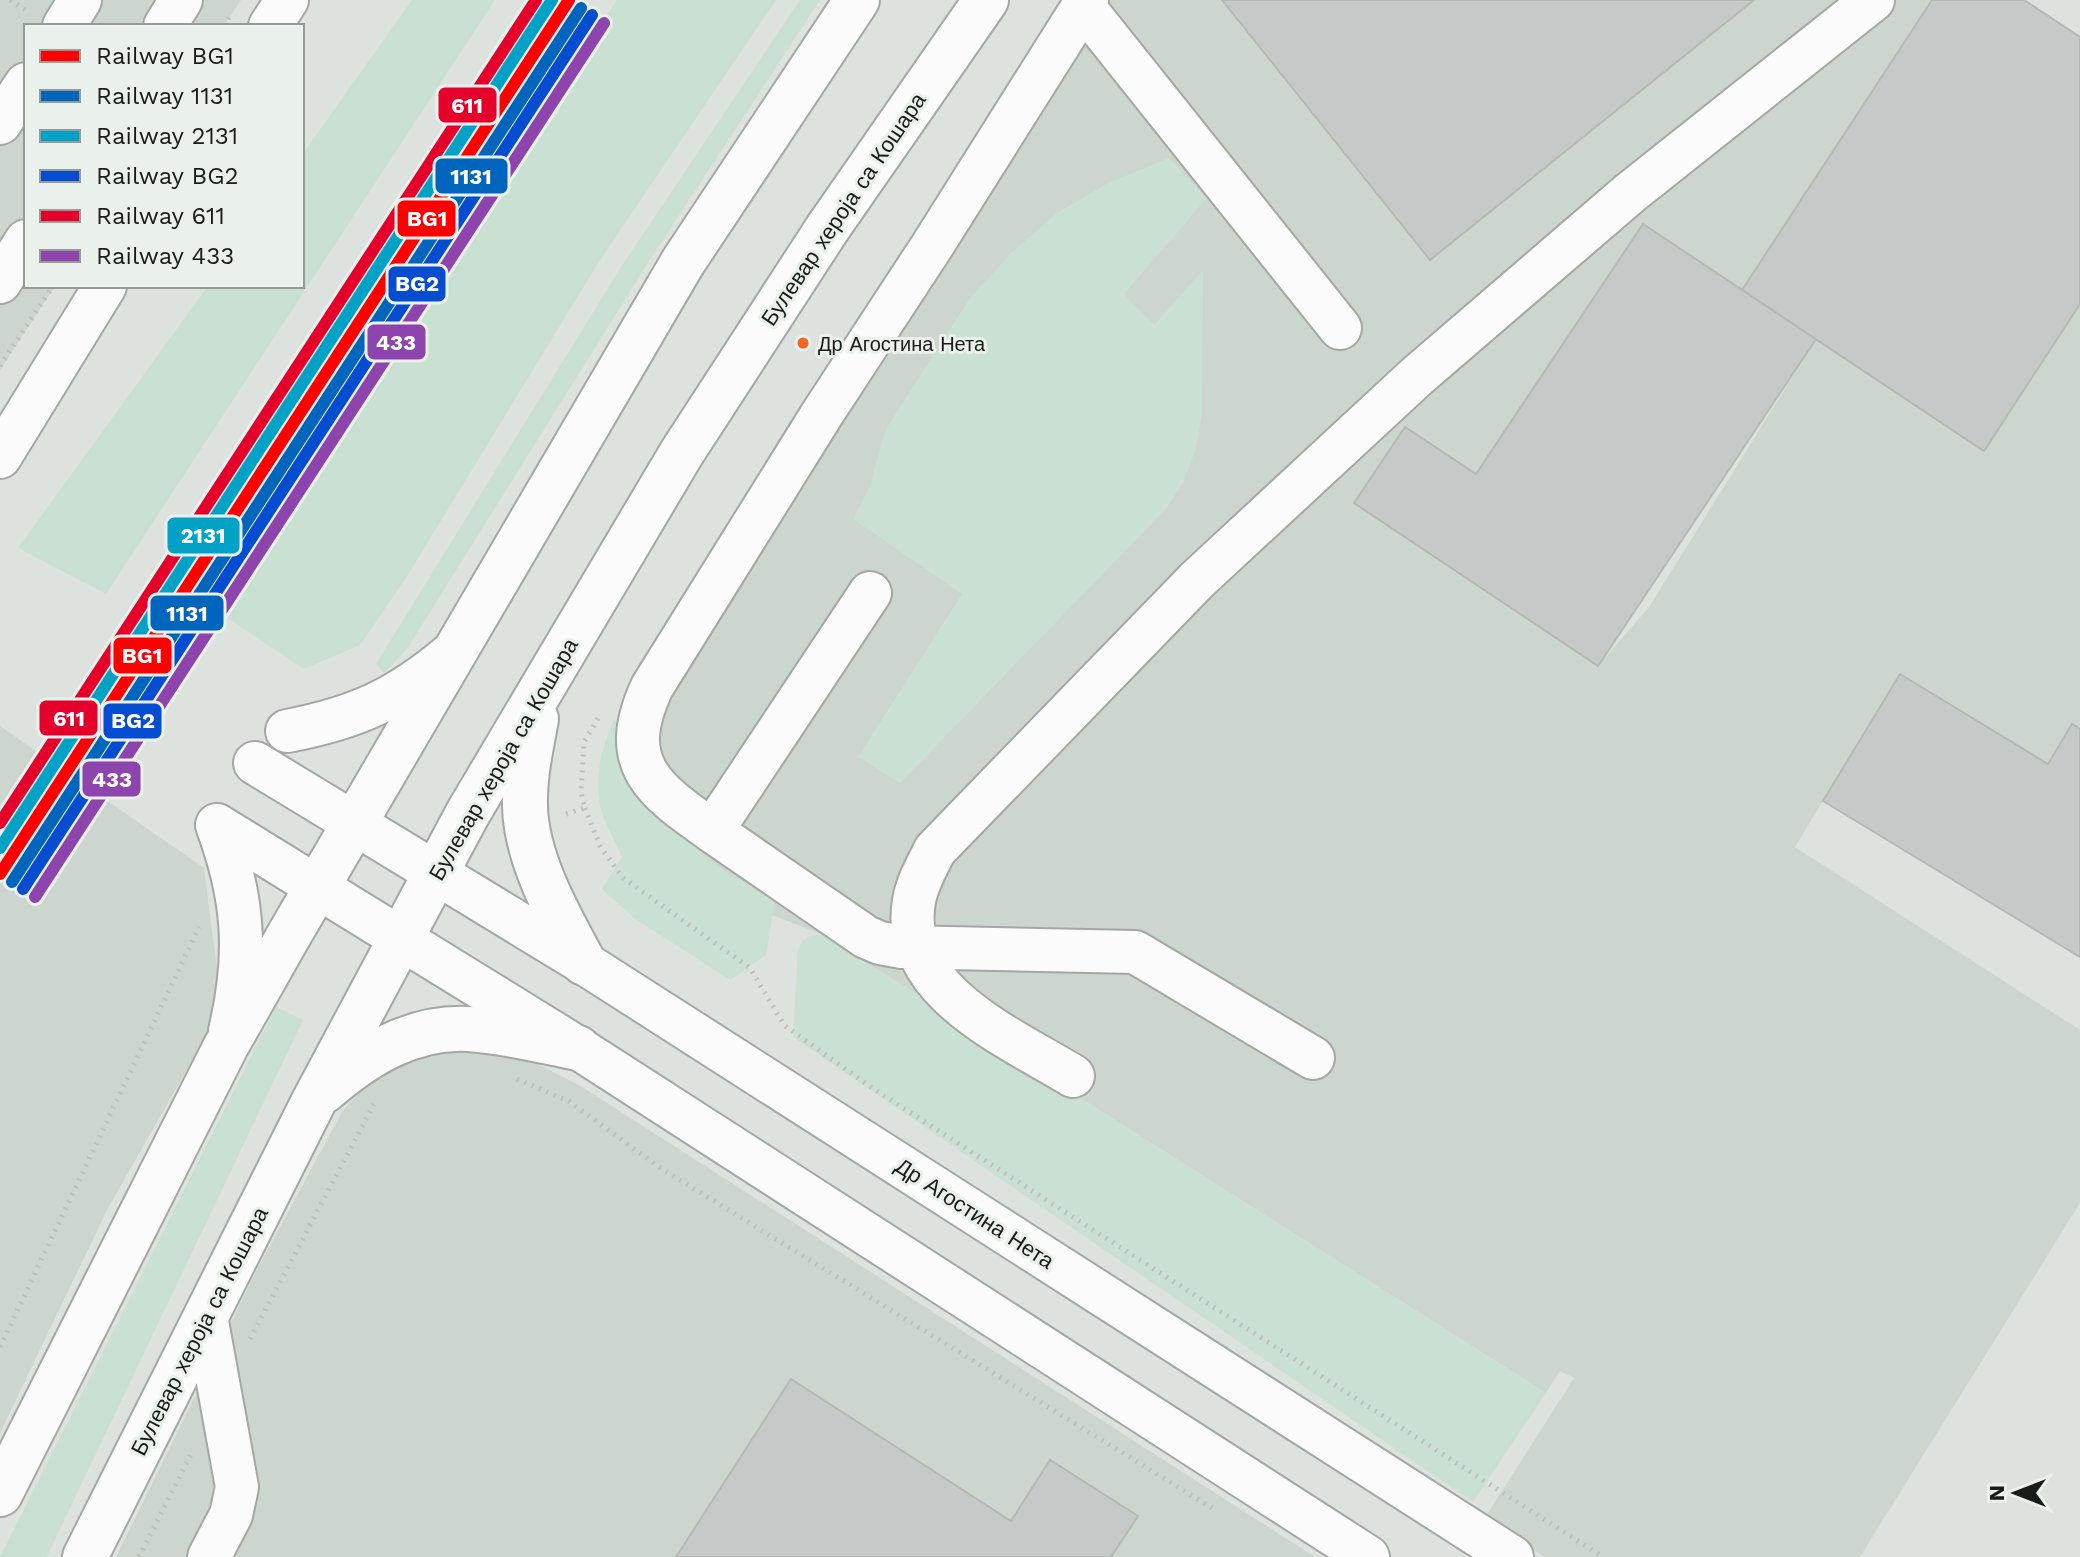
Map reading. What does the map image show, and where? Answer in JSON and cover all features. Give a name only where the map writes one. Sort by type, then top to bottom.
[{"type":"main road","points":[[0,1494],[226,1046],[683,262],[857,0]]},
{"type":"main road","name":"Булевар хероја са Кошара","points":[[85,1557],[314,1101],[468,813],[681,454],[827,229],[986,0]]},
{"type":"main road","points":[[541,693],[526,773],[527,826],[558,916],[584,963]]},
{"type":"main road","points":[[314,1101],[359,1063],[380,1050],[426,1032],[467,1029],[578,1048]]},
{"type":"street","points":[[65,24],[80,0]]},
{"type":"street","points":[[166,24],[181,0]]},
{"type":"street","points":[[271,24],[287,0]]},
{"type":"street","points":[[1073,1076],[961,1007],[940,986],[917,948],[913,929],[914,901],[922,875],[935,850],[1197,580],[1416,377],[1618,203],[1873,0]]},
{"type":"street","points":[[1313,1058],[1135,952],[917,948],[880,943],[866,937],[670,802],[644,772],[640,749],[644,705],[652,687],[1085,3],[1340,328]]},
{"type":"street","points":[[0,282],[24,244]]},
{"type":"street","points":[[0,457],[104,288]]},
{"type":"street","points":[[712,831],[870,593]]},
{"type":"street","points":[[287,731],[333,722],[386,700],[417,682],[456,649]]},
{"type":"street","name":"Др Агостина Нета","points":[[255,763],[584,963],[1512,1557]]},
{"type":"street","points":[[226,1046],[240,990],[242,925],[230,860],[217,825],[578,1048],[1345,1551]]},
{"type":"street","points":[[206,1316],[237,1487],[231,1515],[209,1557]]},
{"type":"path","points":[[0,366],[52,288]]},
{"type":"path","points":[[585,808],[600,846],[623,878],[750,968],[784,1025],[885,1096],[1603,1557]]},
{"type":"path","points":[[0,1347],[201,922]]},
{"type":"path","points":[[512,1077],[570,1102],[662,1169],[1225,1516]]},
{"type":"path","points":[[249,1341],[379,1095]]},
{"type":"path","points":[[139,1557],[193,1449]]},
{"type":"shaded area","points":[[0,0],[241,0],[225,24],[24,24],[24,288],[54,288],[0,370]]},
{"type":"shaded area","points":[[1061,0],[1932,0],[1742,290],[1643,224],[1476,474],[1405,427],[1355,503],[1598,666],[1649,607],[1816,339],[1984,450],[2080,304],[2080,729],[2072,725],[2048,764],[1900,674],[1795,847],[2080,1030],[2080,1203],[1860,1557],[1545,1557],[1484,1519],[1574,1378],[1560,1371],[1546,1393],[823,935],[765,912],[728,903],[611,743]]},
{"type":"shaded area","points":[[0,726],[204,868],[222,1008],[108,1208],[0,1433]]},
{"type":"shaded area","points":[[505,1048],[579,1085],[1315,1557],[116,1557],[258,1268],[342,1112],[373,1076],[405,1053]]},
{"type":"green space","points":[[412,0],[495,0],[106,594],[18,548],[207,288],[304,288],[304,152]]},
{"type":"green space","points":[[617,0],[776,0],[600,260],[406,578],[360,645],[304,669],[205,603],[335,427]]},
{"type":"green space","points":[[800,0],[820,0],[651,258],[407,649],[384,673],[376,664],[621,267]]},
{"type":"green space","points":[[1169,158],[1207,198],[1124,294],[1154,325],[1203,270],[1202,414],[1196,448],[1184,481],[1165,510],[900,783],[858,757],[962,594],[853,519],[869,488],[886,429],[970,298],[1012,252],[1057,213],[1108,183]]},
{"type":"green space","points":[[614,720],[626,732],[674,816],[697,847],[730,874],[774,892],[766,955],[730,980],[634,918],[602,889],[622,857],[604,818],[598,794],[600,762]]},
{"type":"green space","points":[[812,935],[823,935],[1546,1393],[1473,1502],[793,1037],[798,949],[803,940]]},
{"type":"green space","points":[[276,1007],[303,1020],[47,1557],[0,1557]]},
{"type":"building","points":[[1222,0],[1754,0],[1430,260]]},
{"type":"building","points":[[1932,0],[2024,0],[2080,37],[2080,304],[1984,451],[1742,290]]},
{"type":"building","points":[[1643,224],[1816,339],[1598,666],[1354,503],[1405,427],[1476,474]]},
{"type":"building","points":[[1900,674],[2048,764],[2072,724],[2080,729],[2080,957],[1823,801]]},
{"type":"building","points":[[791,1379],[1011,1521],[1050,1460],[1138,1516],[1111,1557],[676,1557]]},
{"type":"rail line","name":"611","points":[[0,823],[536,0]]},
{"type":"rail line","name":"2131","points":[[0,848],[552,0]]},
{"type":"rail line","name":"BG1","points":[[0,874],[569,0]]},
{"type":"rail line","name":"1131","points":[[12,882],[581,8]]},
{"type":"rail line","name":"BG2","points":[[23,889],[592,15]]},
{"type":"rail line","name":"433","points":[[35,897],[604,23]]},
{"type":"place","name":"Др Агостина Нета","points":[[803,343]]}]
